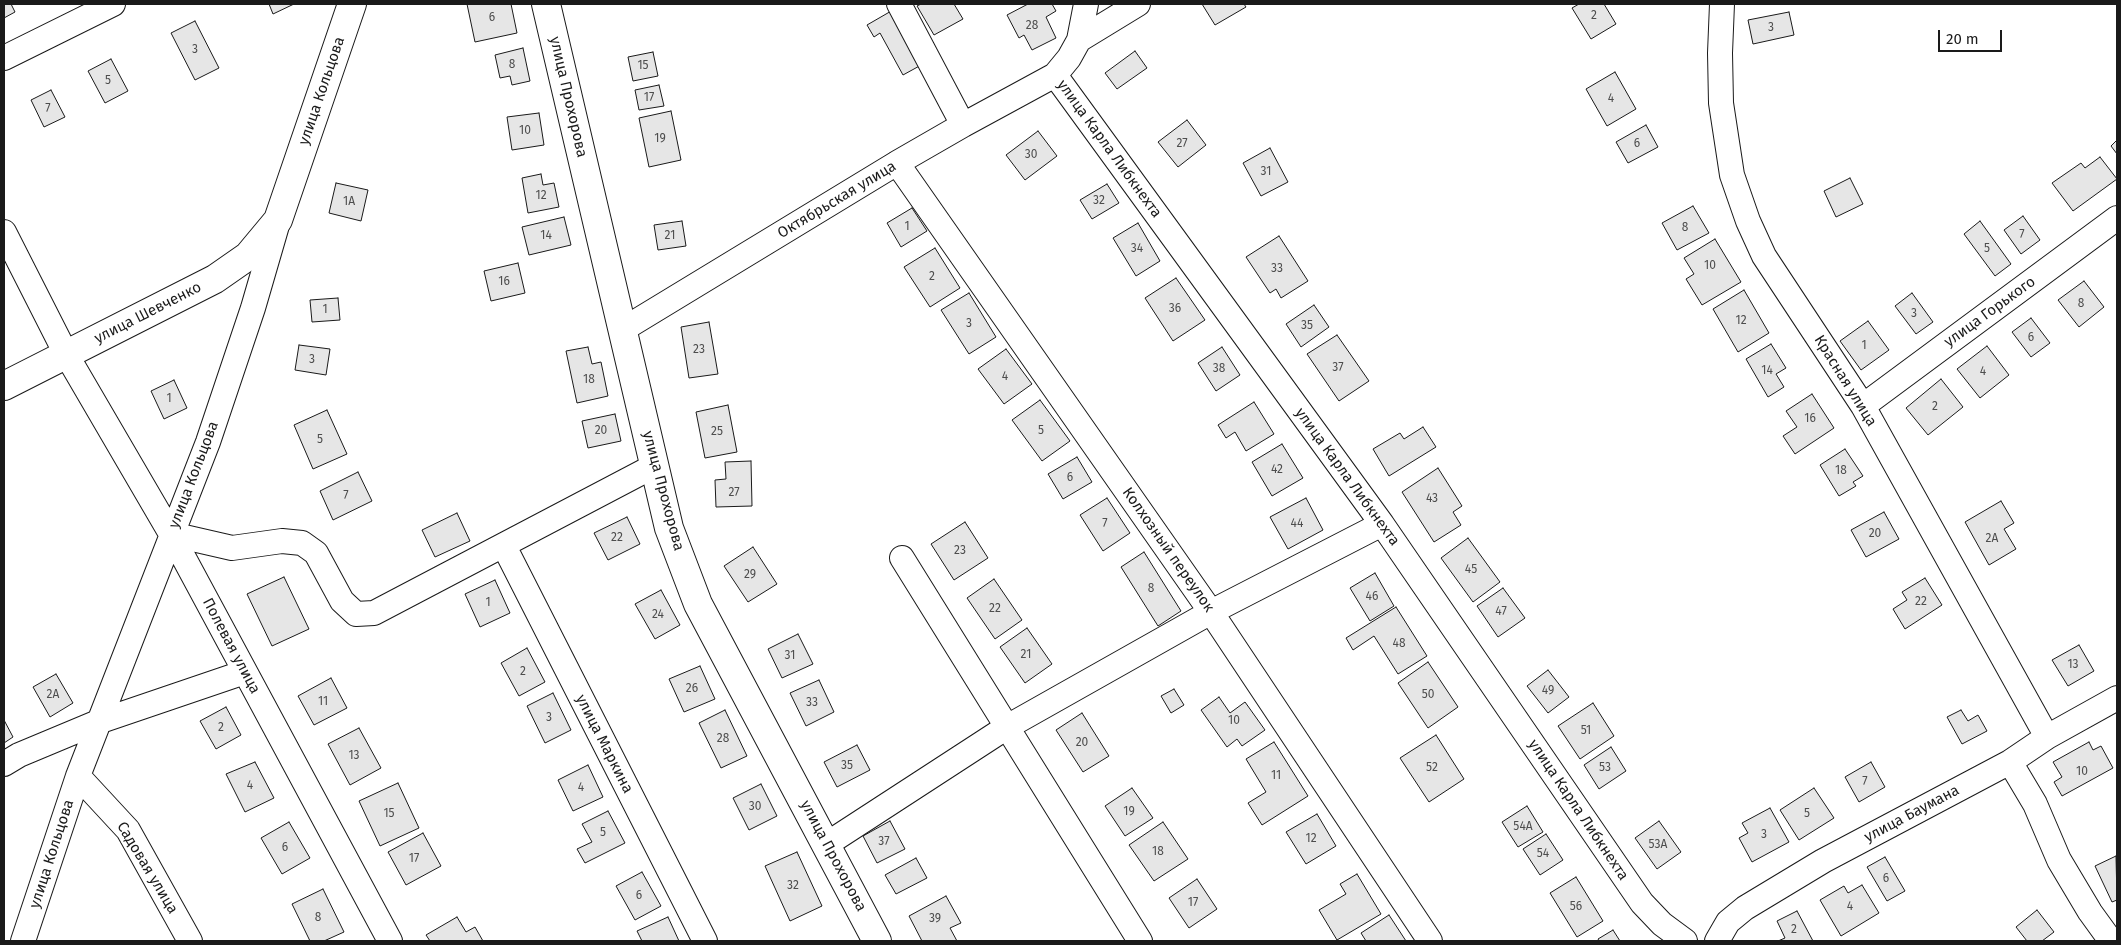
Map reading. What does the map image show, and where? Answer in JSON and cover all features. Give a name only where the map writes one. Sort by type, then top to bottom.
[{"type":"main road","name":"улица Кольцова","points":[[278,220],[352,4]]},
{"type":"main road","name":"улица Прохорова","points":[[546,4],[670,528],[698,604],[877,941]]},
{"type":"main road","name":"улица Шевченко","points":[[4,386],[215,279],[248,256],[278,220]]},
{"type":"street","points":[[4,58],[113,4]]},
{"type":"street","points":[[899,4],[963,124]]},
{"type":"street","name":"улица Карла Либкнехта","points":[[1086,4],[1079,40],[1070,58],[1055,75],[1382,524],[1642,903],[1662,924],[1685,941]]},
{"type":"street","points":[[1079,40],[1138,4]]},
{"type":"street","name":"Красная улица","points":[[1722,4],[1720,53],[1723,121],[1732,175],[1748,221],[1764,256],[1863,406],[2046,737]]},
{"type":"street","name":"Октябрьская улица","points":[[622,330],[963,124],[1055,75]]},
{"type":"street","name":"Колхозный переулок","points":[[897,163],[1211,612],[1430,941]]},
{"type":"street","name":"улица Горького","points":[[1863,406],[2117,218]]},
{"type":"street","name":"улица Кольцова","points":[[23,941],[98,722],[208,442],[250,317],[278,220]]},
{"type":"street","name":"Полевая улица","points":[[4,232],[66,354],[171,534],[390,941]]},
{"type":"street","points":[[171,534],[232,548],[282,541],[302,543],[316,553],[342,600],[356,614],[374,612],[504,546],[654,466]]},
{"type":"street","points":[[827,844],[1007,727],[1211,612],[1382,524]]},
{"type":"street","name":"улица Маркина","points":[[504,546],[705,941]]},
{"type":"street","points":[[902,558],[1140,941]]},
{"type":"street","points":[[4,764],[19,755],[98,722],[245,672]]},
{"type":"street","name":"улица Баумана","points":[[1718,941],[1728,922],[1745,908],[1823,861],[2010,762],[2046,737],[2117,698]]},
{"type":"street","points":[[2010,762],[2035,804],[2058,860],[2090,912],[2111,941]]},
{"type":"street","name":"Садовая улица","points":[[78,776],[128,830],[190,941]]},
{"type":"building","points":[[4,4],[11,4],[15,12],[4,18]]},
{"type":"building","points":[[269,4],[294,4],[273,14]]},
{"type":"building","points":[[467,4],[511,4],[517,33],[475,42]]},
{"type":"building","points":[[921,4],[954,4],[963,19],[934,35],[917,6]]},
{"type":"building","points":[[1028,4],[1052,4],[1056,11],[1046,17],[1056,38],[1032,50],[1024,35],[1019,38],[1007,15]]},
{"type":"building","points":[[1202,4],[1244,4],[1246,7],[1215,25]]},
{"type":"building","points":[[1579,4],[1604,4],[1616,24],[1591,39],[1572,8]]},
{"type":"building","points":[[893,10],[923,64],[903,75],[880,33],[874,37],[867,25]]},
{"type":"building","points":[[1789,12],[1794,35],[1753,44],[1748,20]]},
{"type":"building","points":[[195,21],[219,68],[195,80],[171,33]]},
{"type":"building","points":[[523,48],[530,81],[512,85],[510,76],[500,78],[495,55]]},
{"type":"building","points":[[1135,51],[1147,68],[1117,89],[1105,73]]},
{"type":"building","points":[[653,52],[658,76],[633,81],[628,57]]},
{"type":"building","points":[[111,59],[128,91],[105,103],[88,71]]},
{"type":"building","points":[[1615,72],[1636,109],[1607,126],[1586,89]]},
{"type":"building","points":[[659,85],[664,106],[639,110],[635,90]]},
{"type":"building","points":[[51,90],[65,117],[44,127],[31,100]]},
{"type":"building","points":[[671,111],[681,160],[649,167],[639,118]]},
{"type":"building","points":[[539,113],[544,145],[512,150],[507,117]]},
{"type":"building","points":[[1187,120],[1206,145],[1178,167],[1158,142]]},
{"type":"building","points":[[1646,125],[1658,147],[1628,163],[1616,142]]},
{"type":"building","points":[[1038,131],[1057,156],[1025,180],[1006,155]]},
{"type":"building","points":[[2117,140],[2117,154],[2111,146]]},
{"type":"building","points":[[1270,148],[1288,182],[1261,196],[1243,163]]},
{"type":"building","points":[[2100,157],[2117,179],[2073,211],[2052,183],[2081,163],[2085,168]]},
{"type":"building","points":[[541,174],[543,185],[554,183],[559,207],[528,213],[522,178]]},
{"type":"building","points":[[1850,178],[1863,204],[1836,217],[1824,191]]},
{"type":"building","points":[[336,183],[368,190],[361,221],[329,213]]},
{"type":"building","points":[[1107,184],[1119,203],[1092,219],[1080,200]]},
{"type":"building","points":[[1693,206],[1709,233],[1677,250],[1662,223]]},
{"type":"building","points":[[912,208],[927,231],[901,247],[887,223]]},
{"type":"building","points":[[2023,216],[2040,240],[2021,254],[2004,230]]},
{"type":"building","points":[[564,217],[571,245],[529,255],[522,227]]},
{"type":"building","points":[[682,221],[686,246],[658,250],[654,225]]},
{"type":"building","points":[[1980,221],[2011,264],[1995,276],[1964,234]]},
{"type":"building","points":[[1138,223],[1160,261],[1136,276],[1113,238]]},
{"type":"building","points":[[1279,236],[1308,281],[1281,298],[1276,289],[1270,293],[1246,257]]},
{"type":"building","points":[[1715,239],[1741,282],[1702,305],[1686,279],[1694,274],[1684,258]]},
{"type":"building","points":[[935,248],[960,288],[930,307],[904,267]]},
{"type":"building","points":[[518,263],[525,293],[491,301],[484,271]]},
{"type":"building","points":[[1176,278],[1205,320],[1173,341],[1145,298]]},
{"type":"building","points":[[2084,281],[2104,307],[2079,327],[2058,300]]},
{"type":"building","points":[[1744,290],[1769,333],[1738,352],[1713,309]]},
{"type":"building","points":[[969,293],[996,337],[969,354],[941,310]]},
{"type":"building","points":[[1912,293],[1933,322],[1916,334],[1895,306]]},
{"type":"building","points":[[338,298],[340,320],[312,322],[310,300]]},
{"type":"building","points":[[1314,305],[1329,327],[1301,347],[1286,324]]},
{"type":"building","points":[[2031,318],[2050,343],[2031,357],[2012,332]]},
{"type":"building","points":[[1868,321],[1889,350],[1861,370],[1840,341]]},
{"type":"building","points":[[709,322],[718,374],[689,378],[681,327]]},
{"type":"building","points":[[1337,335],[1369,381],[1339,401],[1307,354]]},
{"type":"building","points":[[1771,344],[1786,368],[1776,374],[1784,387],[1768,397],[1746,359]]},
{"type":"building","points":[[299,345],[330,349],[326,375],[295,370]]},
{"type":"building","points":[[1987,346],[2009,375],[1980,398],[1957,369]]},
{"type":"building","points":[[588,347],[592,364],[601,362],[608,396],[577,403],[566,351]]},
{"type":"building","points":[[1222,347],[1240,375],[1216,391],[1198,363]]},
{"type":"building","points":[[1006,349],[1032,384],[1004,404],[978,369]]},
{"type":"building","points":[[1941,379],[1963,407],[1928,435],[1906,408]]},
{"type":"building","points":[[174,380],[187,408],[164,419],[151,391]]},
{"type":"building","points":[[1812,394],[1834,428],[1795,454],[1783,436],[1797,427],[1786,411]]},
{"type":"building","points":[[1040,400],[1070,441],[1042,461],[1012,420]]},
{"type":"building","points":[[1254,402],[1274,434],[1246,451],[1235,432],[1226,438],[1218,425]]},
{"type":"building","points":[[728,405],[737,452],[705,458],[696,412]]},
{"type":"building","points":[[327,410],[347,454],[313,469],[294,425]]},
{"type":"building","points":[[615,414],[621,441],[588,448],[582,421]]},
{"type":"building","points":[[1423,427],[1436,447],[1389,476],[1373,449],[1400,433],[1404,439]]},
{"type":"building","points":[[1282,444],[1303,478],[1272,496],[1252,462]]},
{"type":"building","points":[[1845,449],[1863,476],[1853,482],[1856,486],[1839,496],[1820,465]]},
{"type":"building","points":[[1077,457],[1092,482],[1063,499],[1048,474]]},
{"type":"building","points":[[751,461],[752,506],[716,507],[715,480],[726,479],[725,462]]},
{"type":"building","points":[[1438,468],[1462,506],[1453,512],[1461,525],[1434,542],[1402,492]]},
{"type":"building","points":[[358,472],[372,501],[333,520],[320,491]]},
{"type":"building","points":[[1107,498],[1130,533],[1103,551],[1080,515]]},
{"type":"building","points":[[1306,498],[1323,530],[1288,549],[1270,517]]},
{"type":"building","points":[[2001,501],[2014,523],[2004,529],[2016,549],[1989,565],[1965,522]]},
{"type":"building","points":[[1884,512],[1899,539],[1866,557],[1851,530]]},
{"type":"building","points":[[457,513],[470,541],[435,557],[422,530]]},
{"type":"building","points":[[627,517],[640,544],[608,560],[594,533]]},
{"type":"building","points":[[965,522],[988,558],[954,580],[931,544]]},
{"type":"building","points":[[1468,538],[1500,582],[1473,602],[1441,558]]},
{"type":"building","points":[[753,547],[777,584],[748,602],[724,566]]},
{"type":"building","points":[[1144,552],[1181,611],[1158,626],[1121,567]]},
{"type":"building","points":[[1375,573],[1394,606],[1370,621],[1350,588]]},
{"type":"building","points":[[284,577],[309,629],[272,646],[247,594]]},
{"type":"building","points":[[1925,578],[1942,605],[1905,629],[1893,609],[1907,600],[1902,592]]},
{"type":"building","points":[[994,579],[1022,620],[995,639],[967,598]]},
{"type":"building","points":[[495,580],[510,613],[480,627],[465,594]]},
{"type":"building","points":[[1503,588],[1525,618],[1498,637],[1477,606]]},
{"type":"building","points":[[661,590],[680,625],[655,639],[635,604]]},
{"type":"building","points":[[1396,607],[1427,656],[1398,674],[1374,636],[1353,650],[1346,638]]},
{"type":"building","points":[[1027,628],[1052,664],[1025,683],[1000,647]]},
{"type":"building","points":[[798,634],[813,664],[782,678],[768,649]]},
{"type":"building","points":[[2079,645],[2094,671],[2068,686],[2052,660]]},
{"type":"building","points":[[527,648],[545,682],[519,696],[501,663]]},
{"type":"building","points":[[1428,662],[1458,707],[1428,728],[1398,683]]},
{"type":"building","points":[[700,666],[715,699],[684,712],[669,679]]},
{"type":"building","points":[[1548,670],[1569,697],[1548,713],[1527,686]]},
{"type":"building","points":[[56,674],[73,703],[50,717],[33,687]]},
{"type":"building","points":[[331,678],[347,708],[314,725],[298,696]]},
{"type":"building","points":[[819,680],[834,712],[806,726],[790,693]]},
{"type":"building","points":[[1174,689],[1184,705],[1171,713],[1161,696]]},
{"type":"building","points":[[553,693],[571,730],[545,743],[527,706]]},
{"type":"building","points":[[1219,697],[1230,713],[1245,702],[1265,730],[1242,746],[1237,739],[1227,747],[1201,710]]},
{"type":"building","points":[[1593,703],[1614,736],[1580,759],[1558,726]]},
{"type":"building","points":[[226,707],[241,735],[216,749],[200,721]]},
{"type":"building","points":[[725,710],[747,756],[721,768],[699,723]]},
{"type":"building","points":[[1961,710],[1968,721],[1978,715],[1987,731],[1962,744],[1947,717]]},
{"type":"building","points":[[1082,713],[1109,756],[1083,772],[1056,730]]},
{"type":"building","points":[[4,720],[13,737],[4,743]]},
{"type":"building","points":[[359,728],[381,768],[350,785],[328,744]]},
{"type":"building","points":[[1436,735],[1464,779],[1429,802],[1400,758]]},
{"type":"building","points":[[1274,742],[1308,796],[1262,825],[1248,803],[1266,792],[1246,759]]},
{"type":"building","points":[[2089,742],[2093,750],[2101,746],[2113,768],[2062,796],[2054,782],[2062,777],[2053,762]]},
{"type":"building","points":[[857,745],[870,770],[837,787],[824,762]]},
{"type":"building","points":[[1611,747],[1626,771],[1599,789],[1584,765]]},
{"type":"building","points":[[255,762],[274,798],[245,812],[226,774]]},
{"type":"building","points":[[1871,762],[1885,787],[1859,802],[1845,777]]},
{"type":"building","points":[[588,765],[603,797],[573,811],[558,780]]},
{"type":"building","points":[[398,783],[419,828],[380,846],[359,801]]},
{"type":"building","points":[[761,784],[777,816],[749,830],[733,798]]},
{"type":"building","points":[[1132,788],[1153,818],[1125,836],[1105,806]]},
{"type":"building","points":[[1814,788],[1834,818],[1799,840],[1780,810]]},
{"type":"building","points":[[1527,806],[1543,832],[1518,847],[1502,822]]},
{"type":"building","points":[[1770,808],[1789,842],[1752,862],[1739,838],[1748,833],[1742,823]]},
{"type":"building","points":[[608,811],[625,843],[585,863],[577,849],[592,842],[582,824]]},
{"type":"building","points":[[1317,814],[1336,846],[1306,864],[1286,832]]},
{"type":"building","points":[[890,821],[905,849],[877,863],[863,836]]},
{"type":"building","points":[[1659,821],[1681,852],[1657,869],[1635,838]]},
{"type":"building","points":[[289,822],[310,858],[282,874],[261,838]]},
{"type":"building","points":[[1163,822],[1188,859],[1154,881],[1129,845]]},
{"type":"building","points":[[423,833],[441,866],[406,885],[388,852]]},
{"type":"building","points":[[1546,834],[1563,860],[1540,875],[1523,849]]},
{"type":"building","points":[[797,852],[822,906],[790,921],[765,866]]},
{"type":"building","points":[[2116,856],[2117,900],[2112,902],[2095,866]]},
{"type":"building","points":[[1885,857],[1905,891],[1887,901],[1867,867]]},
{"type":"building","points":[[916,858],[927,878],[896,894],[885,875]]},
{"type":"building","points":[[642,872],[661,906],[635,920],[616,886]]},
{"type":"building","points":[[1357,874],[1381,914],[1337,940],[1319,910],[1346,894],[1340,884]]},
{"type":"building","points":[[1576,877],[1603,921],[1577,937],[1550,893]]},
{"type":"building","points":[[1197,879],[1217,909],[1189,928],[1169,898]]},
{"type":"building","points":[[1862,885],[1879,913],[1841,936],[1820,900],[1844,886],[1848,893]]},
{"type":"building","points":[[323,889],[344,932],[324,941],[310,941],[292,904]]},
{"type":"building","points":[[946,896],[961,923],[950,928],[957,941],[922,941],[909,916]]},
{"type":"building","points":[[2037,910],[2054,932],[2042,941],[2027,941],[2016,927]]},
{"type":"building","points":[[1797,911],[1813,941],[1778,941],[1785,938],[1777,921]]},
{"type":"building","points":[[1389,915],[1406,941],[1366,941],[1361,933]]},
{"type":"building","points":[[457,917],[466,932],[475,927],[483,941],[430,941],[426,935]]},
{"type":"building","points":[[668,917],[679,941],[642,941],[637,931]]},
{"type":"building","points":[[1613,930],[1620,941],[1599,941],[1598,939]]}]
